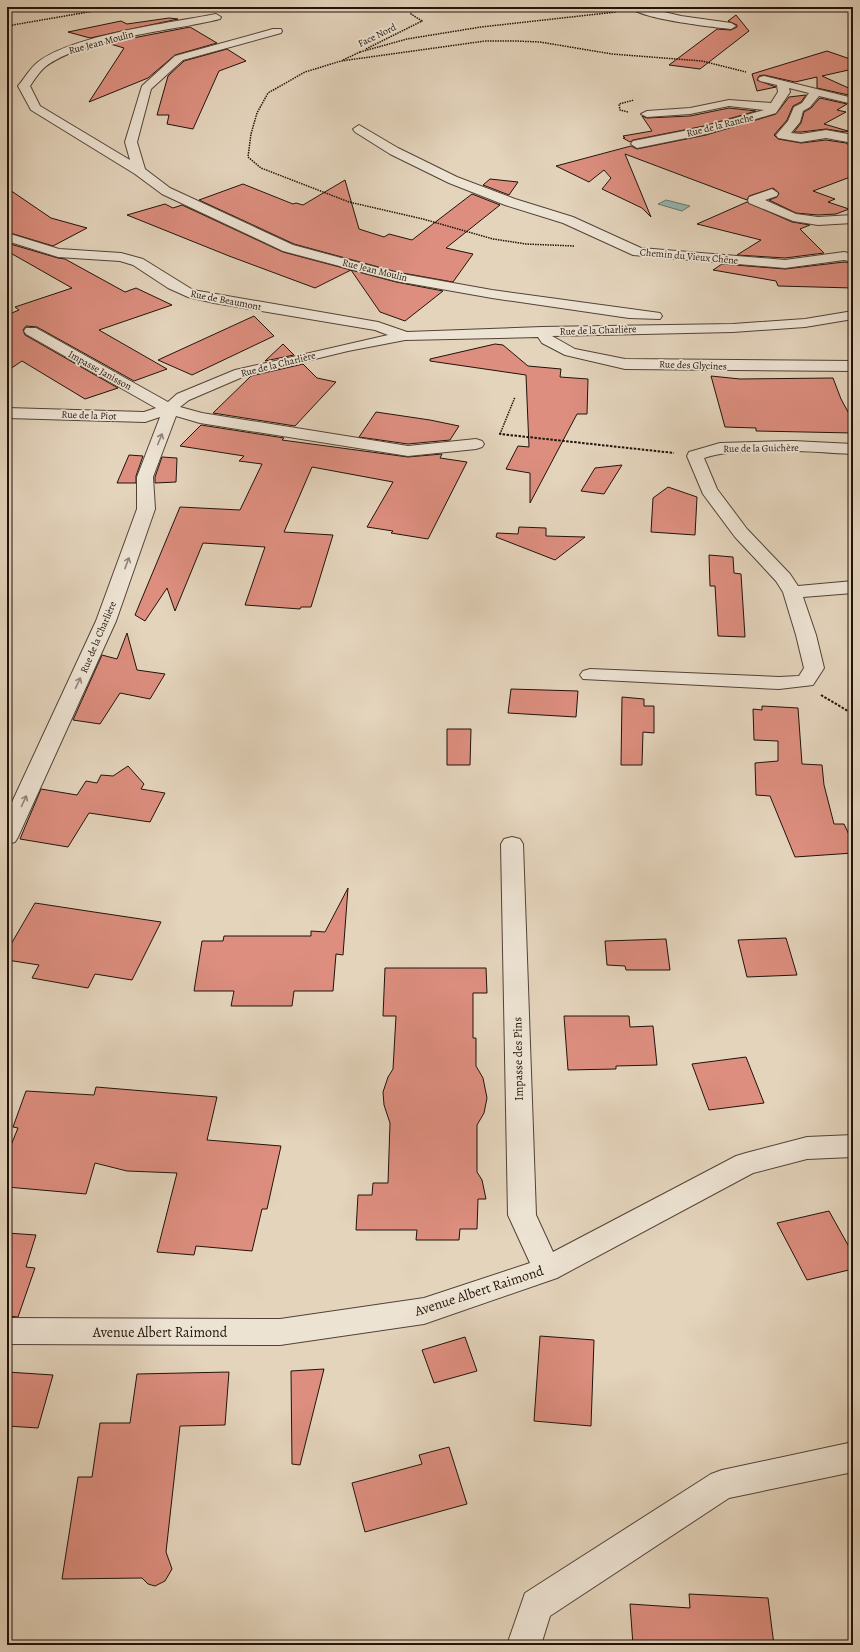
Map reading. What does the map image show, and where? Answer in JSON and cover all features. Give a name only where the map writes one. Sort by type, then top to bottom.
[{"type":"street","points":[[637,8],[731,26]]},
{"type":"street","name":"Rue Jean Moulin","points":[[216,17],[112,38],[68,50],[41,65],[24,86],[35,108],[139,171],[166,191],[288,248],[396,277],[492,294],[629,314],[693,319],[733,328]]},
{"type":"street","points":[[139,171],[131,142],[146,88],[179,58],[277,31]]},
{"type":"street","points":[[764,79],[853,101]]},
{"type":"street","points":[[776,106],[784,92],[782,84]]},
{"type":"street","points":[[816,92],[806,105],[798,109],[794,122],[782,135],[800,138],[826,134],[853,139]]},
{"type":"street","points":[[646,114],[690,111],[729,103],[776,106],[797,113]]},
{"type":"street","name":"Rue de la Ranche","points":[[638,144],[736,122],[772,111],[776,106]]},
{"type":"street","name":"Chemin du Vieux Chêne","points":[[359,129],[394,151],[453,180],[510,202],[568,220],[638,252],[684,257],[785,264],[844,256],[853,258]]},
{"type":"street","points":[[772,193],[754,200],[793,217],[818,221],[853,219]]},
{"type":"street","name":"Rue de Beaumont","points":[[7,237],[58,253],[103,255],[127,258],[138,262],[173,286],[188,293],[214,299],[378,326],[405,336]]},
{"type":"street","points":[[629,314],[640,319],[642,329]]},
{"type":"street","name":"Rue de la Charlière","points":[[7,837],[106,621],[146,509],[145,477],[167,422],[169,409],[183,397],[240,373],[348,347],[405,336],[542,331],[733,328],[805,323],[853,315]]},
{"type":"street","name":"Impasse Janisson","points":[[31,331],[169,409],[200,418],[408,451],[476,444]]},
{"type":"street","name":"Rue des Glycines","points":[[542,331],[547,340],[570,352],[625,364],[853,366]]},
{"type":"street","name":"Rue de la Piot","points":[[7,413],[145,417],[169,409]]},
{"type":"street","name":"Rue de la Guichère","points":[[695,456],[720,448],[793,446],[853,449]]},
{"type":"street","points":[[590,675],[779,682],[806,681],[814,668],[806,635],[792,592],[784,578],[741,533],[709,490],[695,456]]},
{"type":"street","points":[[792,592],[853,586]]},
{"type":"street","name":"Impasse des Pins","points":[[512,844],[522,1215],[547,1269]]},
{"type":"street","name":"Avenue Albert Raimond","points":[[7,1332],[280,1332],[424,1311],[547,1269],[746,1164],[807,1148],[853,1146]]},
{"type":"street","points":[[524,1645],[537,1605],[722,1485],[853,1457]]},
{"type":"path","points":[[7,26],[117,7]]},
{"type":"path","name":"Face Nord","points":[[341,61],[422,21],[411,14],[410,7]]},
{"type":"path","points":[[360,52],[407,39],[481,27],[637,8]]},
{"type":"path","points":[[578,247],[526,244],[493,239],[349,202],[261,168],[248,157],[253,127],[258,113],[268,93],[305,72],[341,61],[485,42],[522,41],[579,47],[612,54],[702,61],[758,74],[764,79]]},
{"type":"path","points":[[620,110],[619,104],[625,101],[638,99]]},
{"type":"path","points":[[515,397],[500,434],[666,451],[695,456]]},
{"type":"path","points":[[823,696],[853,714]]},
{"type":"water","points":[[666,200],[690,206],[682,211],[658,204]]},
{"type":"building","points":[[736,15],[749,31],[700,69],[669,65],[717,29],[731,30],[737,27],[737,25],[728,21]]},
{"type":"building","points":[[169,18],[178,19],[90,38],[68,32],[121,21],[127,24]]},
{"type":"building","points":[[190,27],[217,43],[175,55],[148,78],[89,102],[124,48],[107,43]]},
{"type":"building","points":[[227,49],[246,61],[219,71],[193,129],[167,124],[169,115],[157,115],[168,76],[184,61]]},
{"type":"building","points":[[827,51],[853,60],[853,69],[822,76],[853,90],[853,96],[817,88],[817,77],[795,82],[764,75],[759,76],[757,80],[776,87],[757,91],[752,74]]},
{"type":"building","points":[[806,95],[801,102],[793,106],[787,120],[774,135],[778,139],[801,143],[826,140],[846,143],[853,148],[853,176],[813,191],[835,199],[828,202],[849,209],[836,214],[818,215],[796,213],[769,200],[777,197],[779,193],[773,188],[749,196],[747,200],[625,154],[651,217],[642,208],[602,189],[611,178],[604,170],[589,182],[556,166],[631,146],[637,149],[706,135],[776,114],[789,97]]},
{"type":"building","points":[[820,98],[847,104],[837,110],[846,112],[824,124],[848,131],[845,132],[826,129],[794,132],[801,123],[804,112],[811,108]]},
{"type":"building","points":[[729,108],[756,111],[704,126],[633,140],[630,142],[623,138],[625,138],[623,136],[652,131],[642,116],[647,118],[690,116]]},
{"type":"building","points":[[490,179],[518,182],[509,195],[483,185]]},
{"type":"building","points":[[345,180],[359,229],[384,237],[389,234],[412,240],[472,194],[500,205],[446,248],[473,254],[453,282],[397,272],[294,244],[199,200],[243,184],[293,204],[296,203],[303,205]]},
{"type":"building","points":[[7,188],[51,218],[87,228],[53,246],[7,232]]},
{"type":"building","points":[[747,202],[792,222],[810,225],[800,229],[824,253],[785,258],[737,255],[761,240],[697,224]]},
{"type":"building","points":[[165,204],[173,208],[182,205],[283,252],[351,270],[315,288],[229,256],[127,215]]},
{"type":"building","points":[[7,243],[65,259],[125,292],[136,288],[172,305],[99,330],[167,369],[134,381],[37,327],[26,326],[23,330],[25,335],[118,388],[85,399],[22,361],[7,371],[7,315],[19,310],[15,307],[72,288],[7,251]]},
{"type":"building","points":[[844,262],[853,263],[853,288],[778,286],[776,281],[713,270],[722,264],[785,269]]},
{"type":"building","points":[[351,270],[396,282],[443,291],[405,321],[380,312]]},
{"type":"building","points":[[254,316],[274,336],[192,375],[158,360]]},
{"type":"building","points":[[283,344],[294,355],[265,361]]},
{"type":"building","points":[[495,344],[503,345],[528,366],[561,369],[560,377],[588,379],[587,414],[577,414],[530,503],[530,473],[506,469],[518,446],[529,447],[526,375],[430,361],[430,359]]},
{"type":"building","points":[[303,364],[317,378],[336,382],[295,426],[213,413],[251,376]]},
{"type":"building","points":[[711,376],[740,379],[833,378],[841,399],[853,421],[853,433],[756,431],[756,428],[725,427]]},
{"type":"building","points":[[376,412],[459,426],[450,440],[408,444],[359,437]]},
{"type":"building","points":[[201,425],[284,438],[282,440],[408,457],[442,454],[440,458],[467,462],[428,539],[391,533],[393,531],[367,527],[393,482],[312,467],[284,532],[333,535],[311,607],[301,607],[300,609],[245,605],[265,547],[203,543],[175,611],[167,588],[145,621],[135,615],[180,507],[240,510],[262,464],[239,461],[244,456],[180,446]]},
{"type":"building","points":[[129,455],[143,456],[136,476],[136,483],[117,483]]},
{"type":"building","points":[[162,457],[177,458],[176,482],[155,483],[155,477]]},
{"type":"building","points":[[622,465],[604,494],[581,491],[595,468]]},
{"type":"building","points":[[668,487],[697,497],[695,535],[651,532],[653,498]]},
{"type":"building","points":[[519,527],[546,528],[546,536],[585,537],[555,560],[496,537],[497,533],[518,534]]},
{"type":"building","points":[[709,555],[733,557],[734,573],[741,574],[745,637],[718,636],[715,586],[710,586]]},
{"type":"building","points":[[127,633],[137,670],[165,674],[150,699],[120,693],[100,724],[73,720],[102,655],[117,659]]},
{"type":"building","points":[[511,689],[578,691],[576,717],[508,713]]},
{"type":"building","points":[[622,697],[644,699],[644,706],[654,706],[654,733],[643,732],[642,765],[621,765]]},
{"type":"building","points":[[762,706],[798,708],[802,764],[822,765],[824,785],[834,824],[844,824],[853,843],[853,853],[795,857],[770,796],[756,795],[755,763],[778,761],[778,741],[754,740],[753,709],[762,710]]},
{"type":"building","points":[[447,729],[471,729],[470,765],[447,765]]},
{"type":"building","points":[[128,766],[144,784],[141,789],[165,793],[150,822],[89,813],[68,847],[20,839],[41,789],[77,795],[86,781],[97,783],[101,775],[113,776]]},
{"type":"building","points":[[348,888],[343,955],[336,954],[333,991],[294,991],[292,1006],[231,1006],[234,991],[194,991],[202,941],[223,941],[224,936],[311,936],[311,931],[325,932]]},
{"type":"building","points":[[35,903],[161,922],[132,980],[95,974],[88,988],[32,978],[39,965],[7,960],[7,951]]},
{"type":"building","points":[[786,938],[797,975],[747,977],[738,940]]},
{"type":"building","points":[[666,939],[670,970],[626,970],[625,966],[607,965],[605,941]]},
{"type":"building","points":[[385,968],[486,968],[487,993],[473,993],[473,1038],[476,1038],[476,1066],[483,1078],[487,1098],[484,1113],[477,1125],[477,1172],[482,1180],[486,1199],[478,1199],[477,1229],[460,1229],[459,1240],[416,1240],[417,1230],[356,1230],[358,1195],[372,1195],[373,1183],[388,1183],[390,1123],[384,1105],[383,1092],[388,1077],[393,1069],[396,1016],[383,1016]]},
{"type":"building","points":[[564,1016],[629,1016],[630,1027],[653,1026],[657,1065],[616,1066],[616,1069],[568,1070]]},
{"type":"building","points":[[746,1057],[764,1103],[709,1110],[692,1064]]},
{"type":"building","points":[[96,1087],[217,1097],[207,1140],[281,1146],[267,1209],[262,1209],[252,1251],[196,1246],[194,1255],[157,1252],[177,1173],[127,1171],[95,1163],[86,1194],[7,1187],[7,1155],[18,1128],[13,1127],[26,1091],[94,1095]]},
{"type":"building","points":[[829,1211],[853,1254],[853,1269],[807,1280],[777,1223]]},
{"type":"building","points":[[7,1233],[36,1235],[26,1267],[35,1268],[18,1317],[7,1316]]},
{"type":"building","points":[[540,1336],[594,1340],[591,1426],[534,1421]]},
{"type":"building","points":[[465,1337],[477,1371],[434,1383],[422,1350]]},
{"type":"building","points":[[324,1369],[300,1465],[292,1464],[291,1371]]},
{"type":"building","points":[[7,1372],[53,1375],[38,1428],[7,1426]]},
{"type":"building","points":[[229,1372],[225,1425],[180,1426],[166,1552],[172,1569],[165,1581],[155,1586],[148,1584],[142,1578],[62,1579],[78,1477],[92,1477],[100,1423],[130,1423],[137,1374]]},
{"type":"building","points":[[449,1447],[467,1504],[365,1532],[352,1483],[422,1464],[419,1455]]},
{"type":"building","points":[[689,1594],[768,1598],[774,1645],[633,1645],[630,1604],[690,1608]]}]
